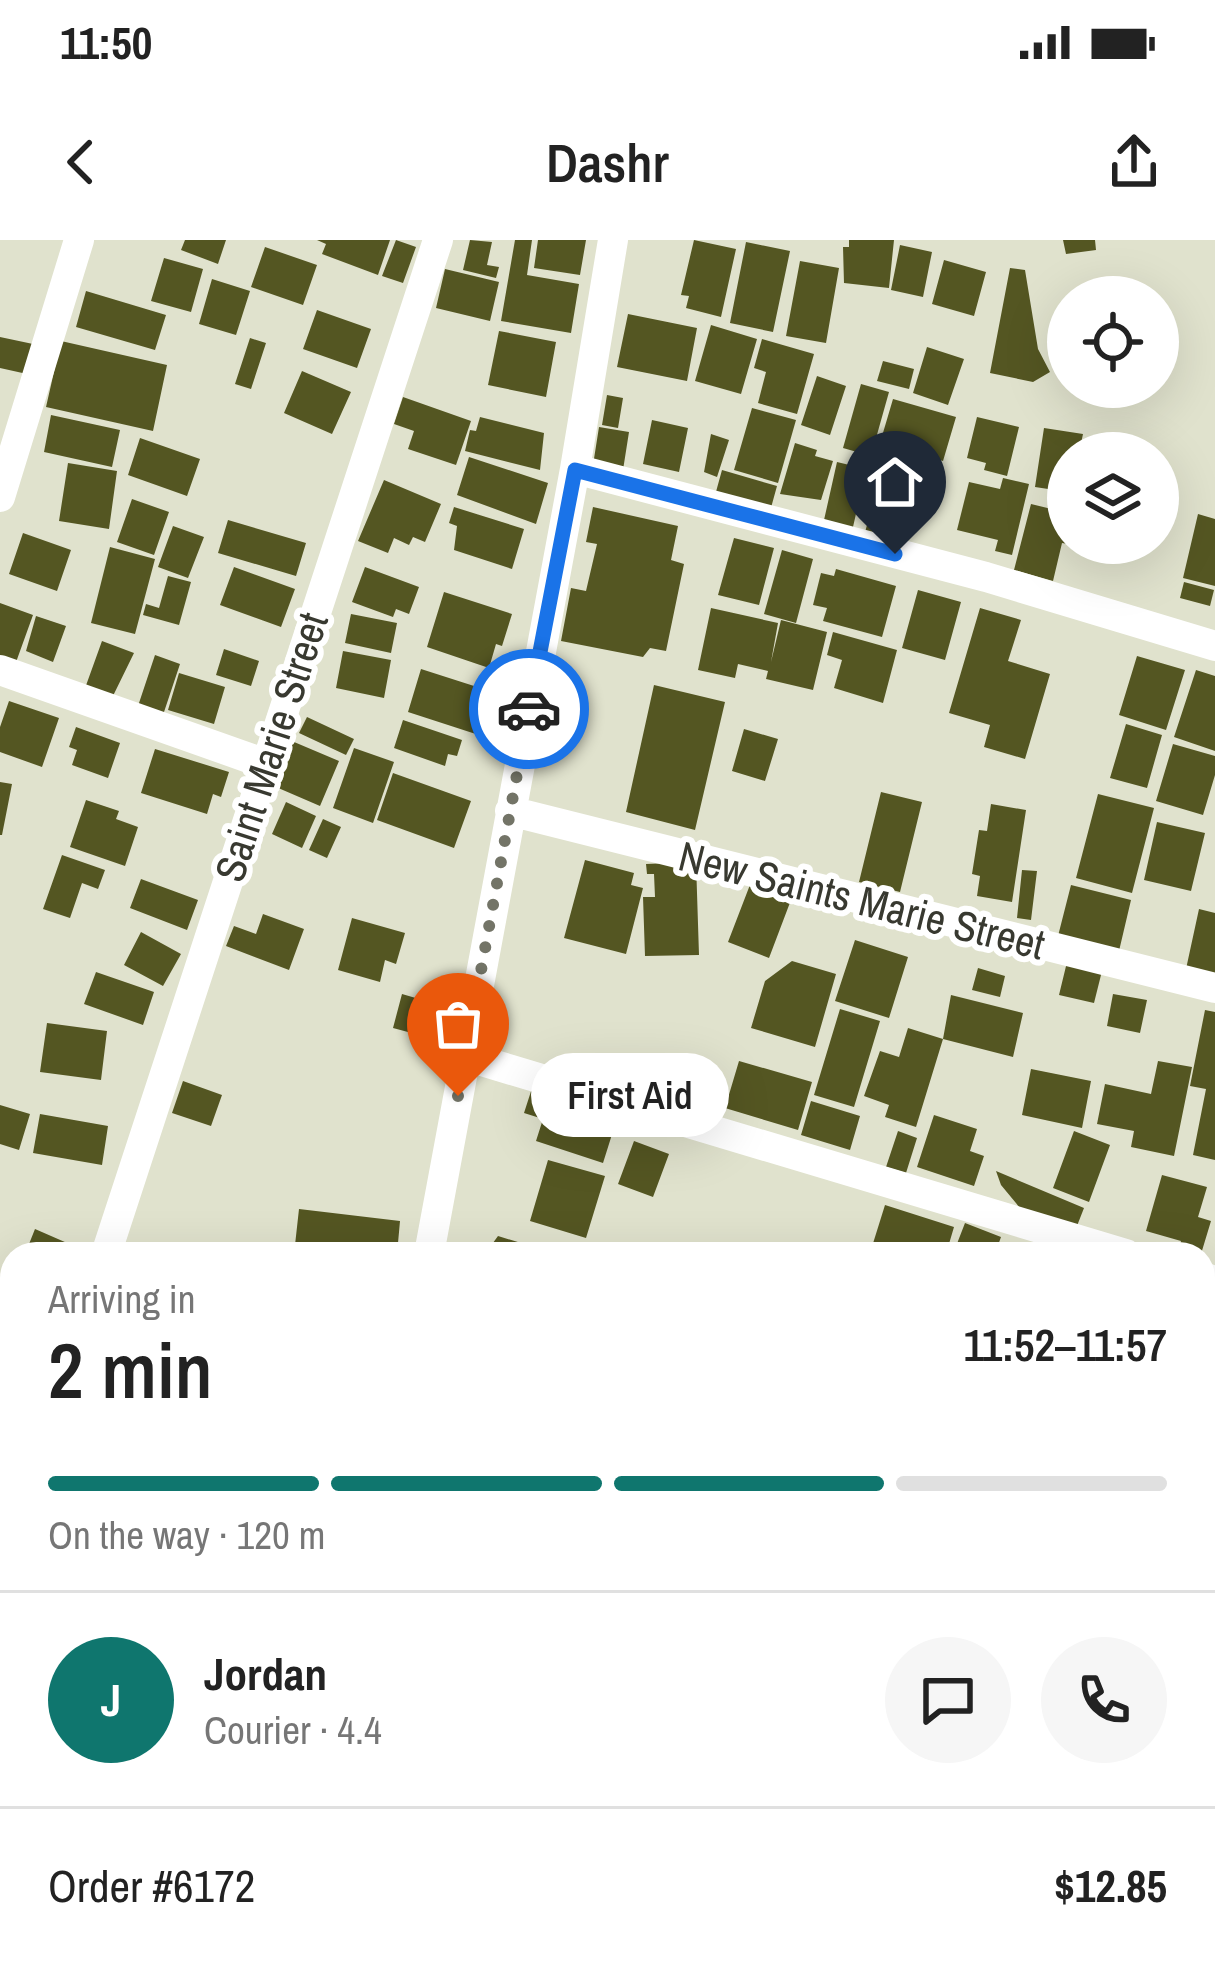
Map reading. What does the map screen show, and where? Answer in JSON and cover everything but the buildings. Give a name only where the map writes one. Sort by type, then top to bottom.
[{"type":"street","points":[[0,497],[80,240]]},
{"type":"street","name":"Saint Marie Street","points":[[110,1242],[438,240]]},
{"type":"street","points":[[432,1242],[614,240]]},
{"type":"street","points":[[575,470],[986,578],[1215,646]]},
{"type":"street","points":[[0,670],[266,764]]},
{"type":"street","name":"New Saints Marie Street","points":[[510,812],[1215,988]]},
{"type":"street","points":[[465,1056],[1086,1242]]},
{"type":"way so far","points":[[458,1096],[529,709]]},
{"type":"place","name":"First Aid","points":[[458,1096]]},
{"type":"route","points":[[529,709],[575,470],[895,554]]}]
